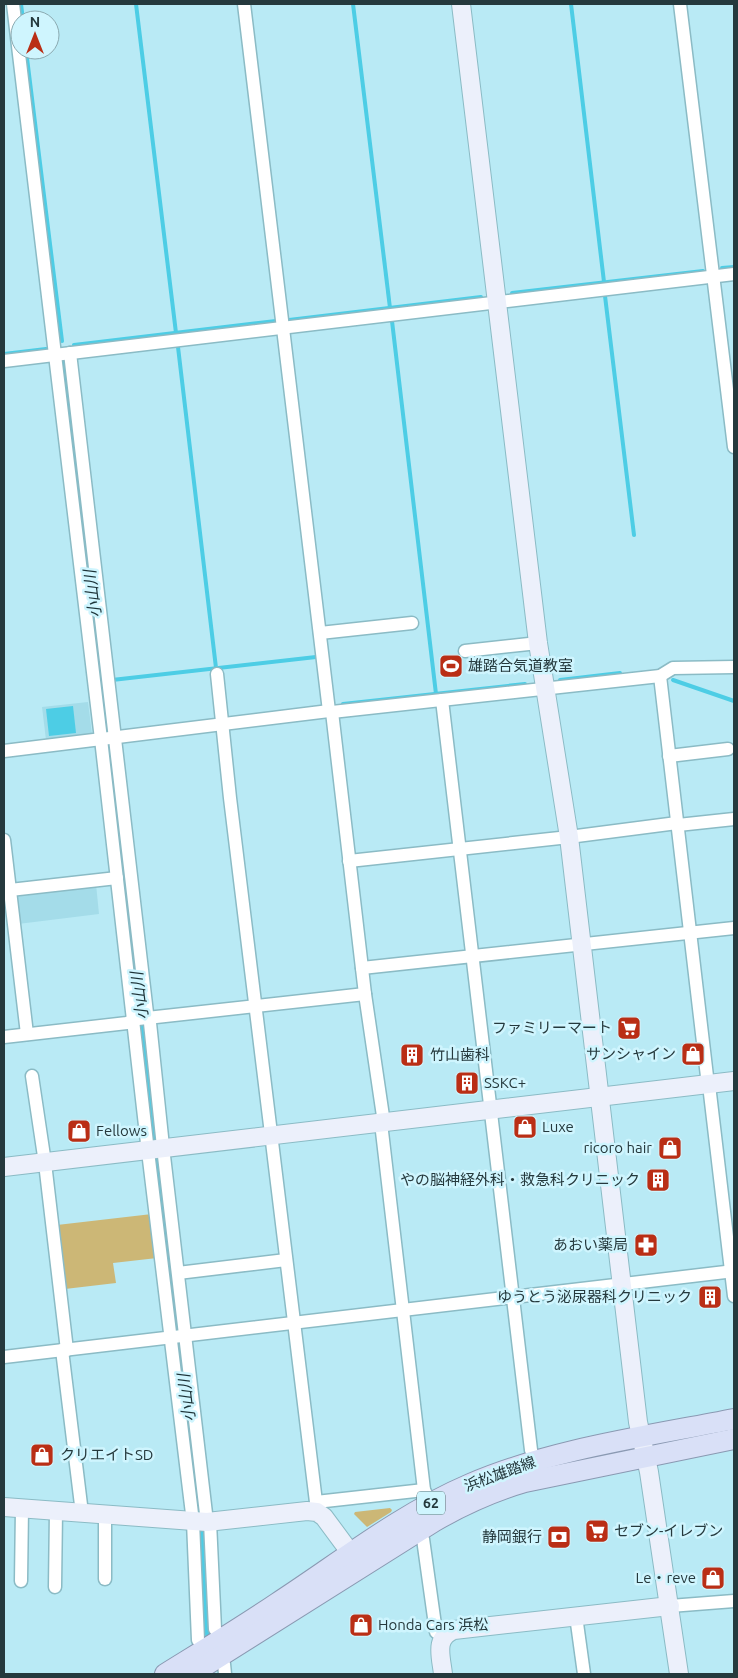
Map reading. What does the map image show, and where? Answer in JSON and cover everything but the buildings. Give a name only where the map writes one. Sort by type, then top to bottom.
[{"type":"main road","name":"浜松雄踏線","points":[[165,1674],[277,1603],[356,1560],[448,1514],[510,1486],[734,1420]]},
{"type":"main road","name":"浜松雄踏線","points":[[192,1674],[356,1560],[428,1496],[535,1461],[580,1450],[734,1439]]},
{"type":"street","points":[[13,4],[56,354],[88,563],[114,789],[147,1013],[141,1019]]},
{"type":"street","points":[[4,1507],[202,1522],[315,1507],[428,1496],[403,1310],[383,1123],[320,633],[244,4]]},
{"type":"street","points":[[461,4],[538,643],[569,837],[638,1422],[680,1674]]},
{"type":"street","points":[[680,4],[734,447]]},
{"type":"street","points":[[4,361],[734,274]]},
{"type":"street","points":[[70,353],[88,563]]},
{"type":"street","points":[[320,633],[412,623]]},
{"type":"street","points":[[465,651],[538,643]]},
{"type":"street","points":[[4,751],[330,711],[660,676],[673,668],[734,667]]},
{"type":"street","points":[[217,674],[230,798],[315,1507],[356,1560]]},
{"type":"street","points":[[660,676],[708,1085],[733,1271],[734,1296]]},
{"type":"street","points":[[442,700],[531,1450],[535,1461]]},
{"type":"street","points":[[669,756],[728,749]]},
{"type":"street","points":[[114,789],[117,878],[141,1019]]},
{"type":"street","points":[[349,861],[734,819]]},
{"type":"street","points":[[4,840],[27,1034]]},
{"type":"street","points":[[10,890],[117,878]]},
{"type":"street","points":[[362,968],[734,928]]},
{"type":"street","points":[[4,1037],[141,1019],[365,994]]},
{"type":"street","points":[[141,1019],[150,1022],[156,1150],[178,1336],[202,1522],[215,1629],[213,1644],[198,1640],[202,1522]]},
{"type":"street","points":[[32,1076],[45,1162],[81,1505],[80,1513]]},
{"type":"street","points":[[4,1167],[734,1081]]},
{"type":"street","points":[[156,1150],[178,1273],[178,1336]]},
{"type":"street","points":[[178,1273],[286,1260]]},
{"type":"street","points":[[4,1357],[733,1271]]},
{"type":"street","points":[[21,1581],[22,1508]]},
{"type":"street","points":[[55,1587],[56,1511]]},
{"type":"street","points":[[105,1515],[105,1579]]},
{"type":"street","points":[[423,1538],[425,1541],[436,1632]]},
{"type":"street","points":[[443,1674],[440,1646],[442,1638],[454,1630],[734,1600]]},
{"type":"street","points":[[576,1616],[584,1674]]},
{"type":"shaded area","points":[[88,702],[92,734],[46,740],[42,707]]},
{"type":"shaded area","points":[[96,884],[99,914],[18,924],[15,896],[18,893]]},
{"type":"shaded area","points":[[152,1214],[157,1258],[113,1263],[116,1283],[65,1289],[57,1225]]},
{"type":"shaded area","points":[[390,1508],[391,1512],[367,1527],[354,1514],[355,1512]]},
{"type":"water","points":[[73,706],[76,733],[49,736],[46,709]]},
{"type":"waterway","points":[[21,4],[22,10]]},
{"type":"waterway","points":[[136,4],[176,333]]},
{"type":"waterway","points":[[353,4],[390,308]]},
{"type":"waterway","points":[[571,4],[604,282]]},
{"type":"waterway","points":[[27,60],[62,341]]},
{"type":"waterway","points":[[722,268],[734,267]]},
{"type":"waterway","points":[[512,293],[703,271]]},
{"type":"waterway","points":[[605,296],[634,535]]},
{"type":"waterway","points":[[289,320],[481,297]]},
{"type":"waterway","points":[[74,345],[276,321]]},
{"type":"waterway","points":[[392,321],[436,694]]},
{"type":"waterway","points":[[178,347],[216,668]]},
{"type":"waterway","points":[[4,354],[46,349]]},
{"type":"waterway","name":"小山川","points":[[64,360],[88,558]]},
{"type":"waterway","points":[[112,680],[316,657]]},
{"type":"waterway","points":[[560,680],[620,673]]},
{"type":"waterway","points":[[673,680],[734,701]]},
{"type":"waterway","points":[[343,704],[525,684]]},
{"type":"waterway","name":"小山川","points":[[118,818],[199,1512],[205,1632]]},
{"type":"place","name":"雄踏合気道教室","points":[[451,666]]},
{"type":"place","name":"ファミリーマート","points":[[629,1028]]},
{"type":"place","name":"サンシャイン","points":[[693,1054]]},
{"type":"place","name":"竹山歯科","points":[[412,1055]]},
{"type":"place","name":"SSKC+","points":[[467,1083]]},
{"type":"place","name":"Luxe","points":[[525,1127]]},
{"type":"place","name":"Fellows","points":[[79,1131]]},
{"type":"place","name":"ricoro hair","points":[[670,1148]]},
{"type":"place","name":"やの脳神経外科・救急科クリニック","points":[[658,1180]]},
{"type":"place","name":"あおい薬局","points":[[646,1245]]},
{"type":"place","name":"ゆうとう泌尿器科クリニック","points":[[710,1297]]},
{"type":"place","name":"クリエイトSD","points":[[42,1455]]},
{"type":"place","name":"セブン-イレブン","points":[[597,1531]]},
{"type":"place","name":"静岡銀行","points":[[559,1537]]},
{"type":"place","name":"Le・reve","points":[[713,1578]]},
{"type":"place","name":"Honda Cars 浜松","points":[[361,1625]]}]
